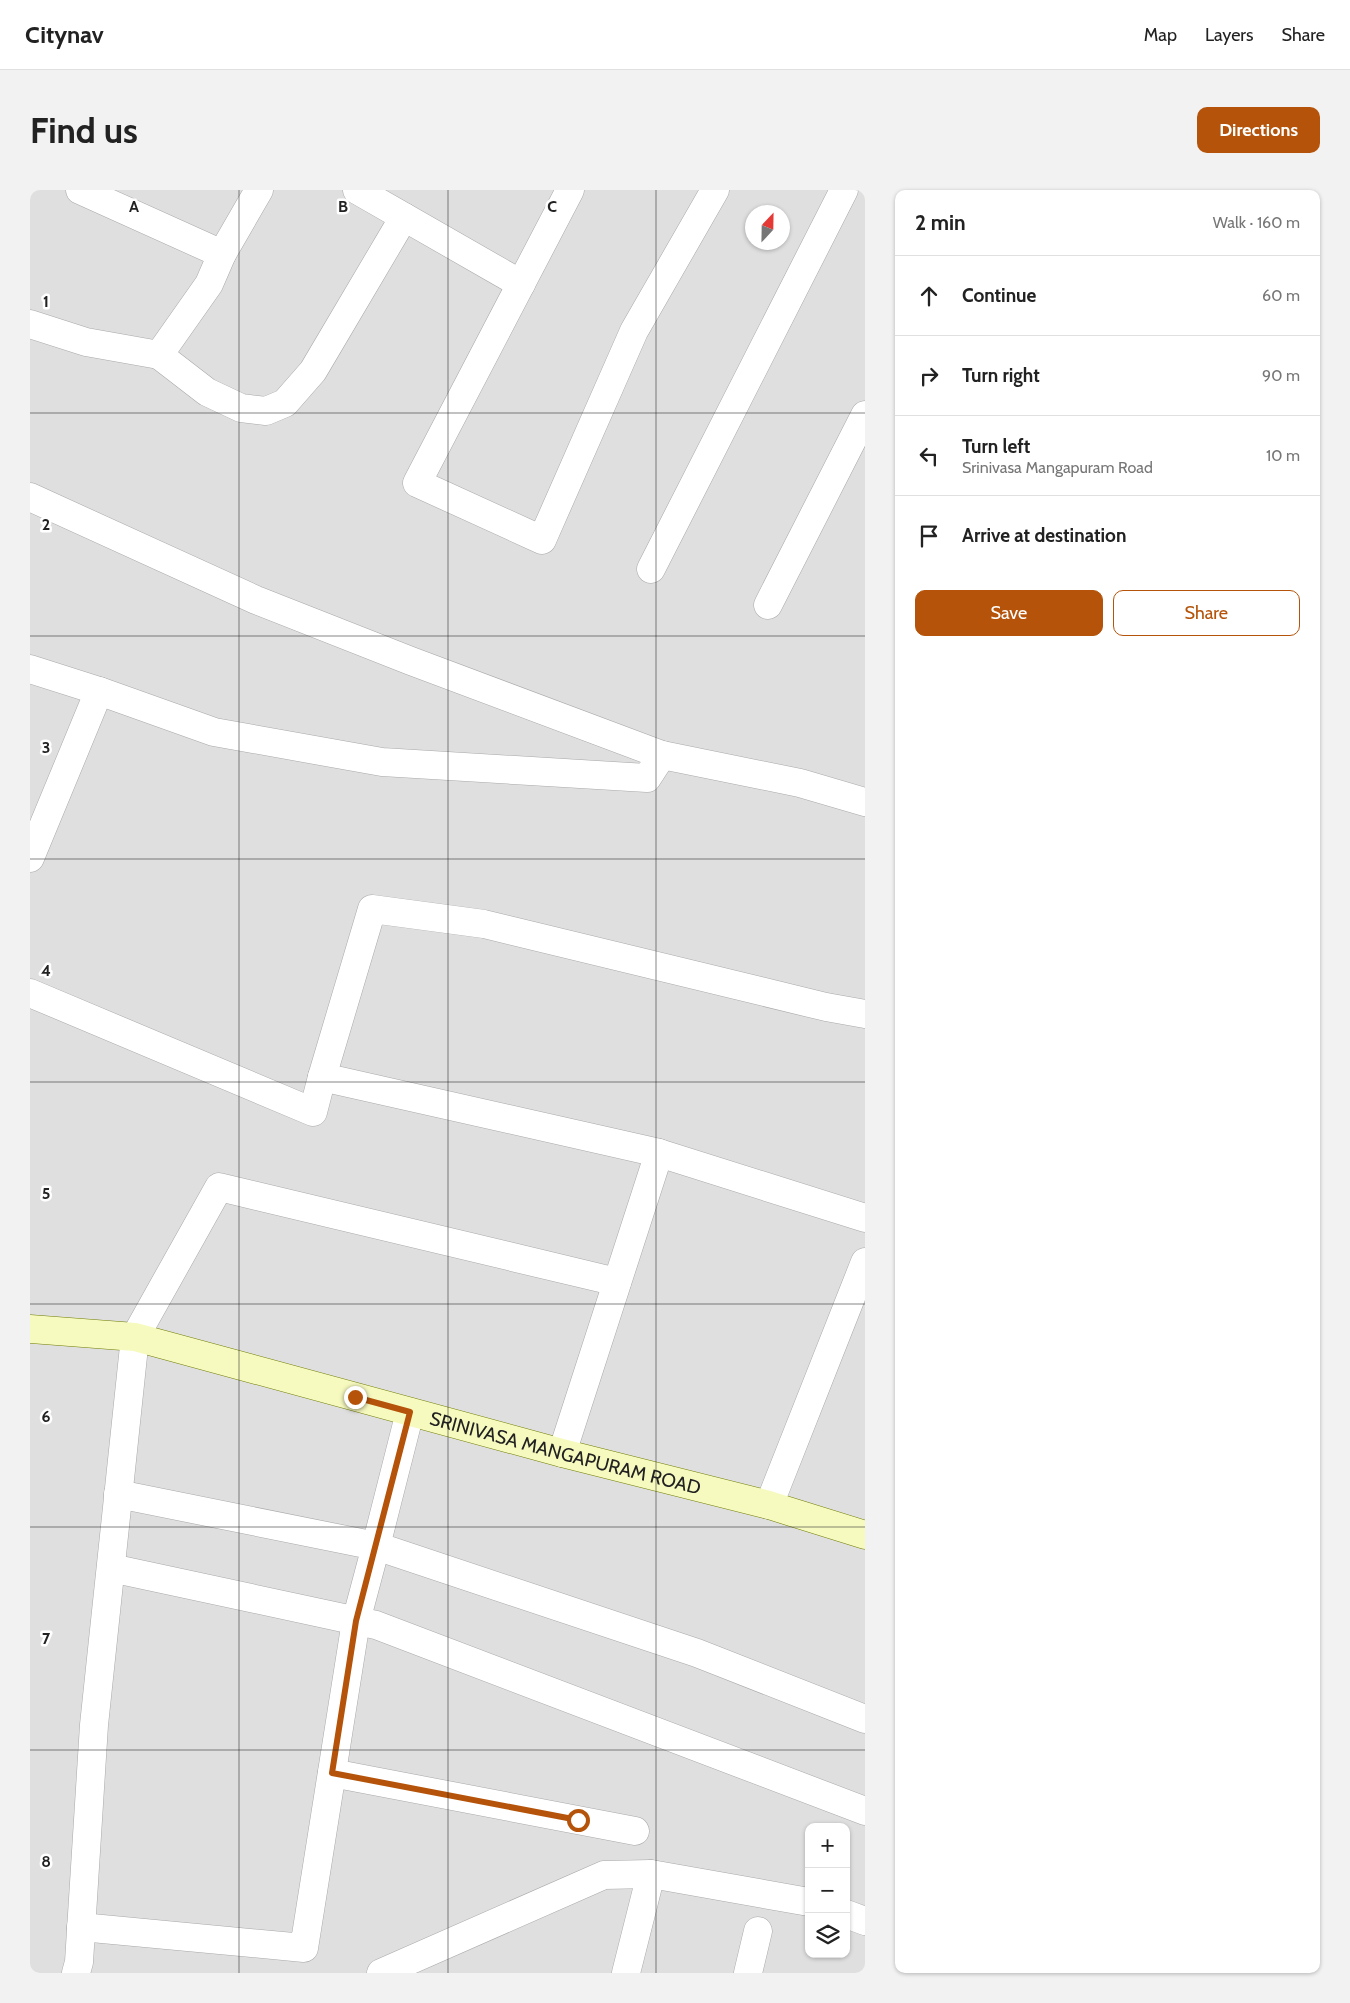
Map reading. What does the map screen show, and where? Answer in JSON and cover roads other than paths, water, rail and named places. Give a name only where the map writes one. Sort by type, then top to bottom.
[{"type":"street","points":[[80,190],[222,254]]},
{"type":"street","points":[[159,355],[209,284],[222,254],[259,190]]},
{"type":"street","points":[[357,190],[521,284]]},
{"type":"street","points":[[570,190],[417,483],[542,540],[634,331],[715,190]]},
{"type":"street","points":[[651,570],[844,190]]},
{"type":"street","points":[[30,324],[86,342],[159,355],[206,392],[241,408],[266,411],[285,403],[313,370],[404,217]]},
{"type":"street","points":[[768,605],[865,415]]},
{"type":"street","points":[[30,497],[256,600],[411,661],[662,755],[800,783],[865,802]]},
{"type":"street","points":[[30,668],[214,732],[382,762],[647,778],[662,755]]},
{"type":"street","points":[[30,858],[99,691]]},
{"type":"street","points":[[30,993],[312,1112],[372,909],[484,924],[826,1007],[865,1014]]},
{"type":"street","points":[[322,1077],[659,1153],[865,1218]]},
{"type":"street","points":[[562,1453],[659,1153]]},
{"type":"street","points":[[76,1973],[81,1927],[94,1725],[135,1337],[219,1187],[617,1282]]},
{"type":"street","points":[[769,1505],[865,1262]]},
{"type":"street","name":"SRINIVASA MANGAPURAM ROAD","points":[[30,1329],[135,1337],[562,1453],[769,1505],[865,1536]]},
{"type":"street","points":[[81,1927],[304,1948],[356,1621],[410,1412]]},
{"type":"street","points":[[118,1494],[376,1546],[697,1653],[865,1720]]},
{"type":"street","points":[[111,1568],[376,1625],[865,1811]]},
{"type":"street","points":[[332,1773],[635,1831]]},
{"type":"street","points":[[626,1973],[651,1874]]},
{"type":"street","points":[[381,1973],[604,1875],[651,1874],[805,1901]]},
{"type":"street","points":[[850,1915],[865,1921]]},
{"type":"street","points":[[748,1973],[758,1932]]}]
